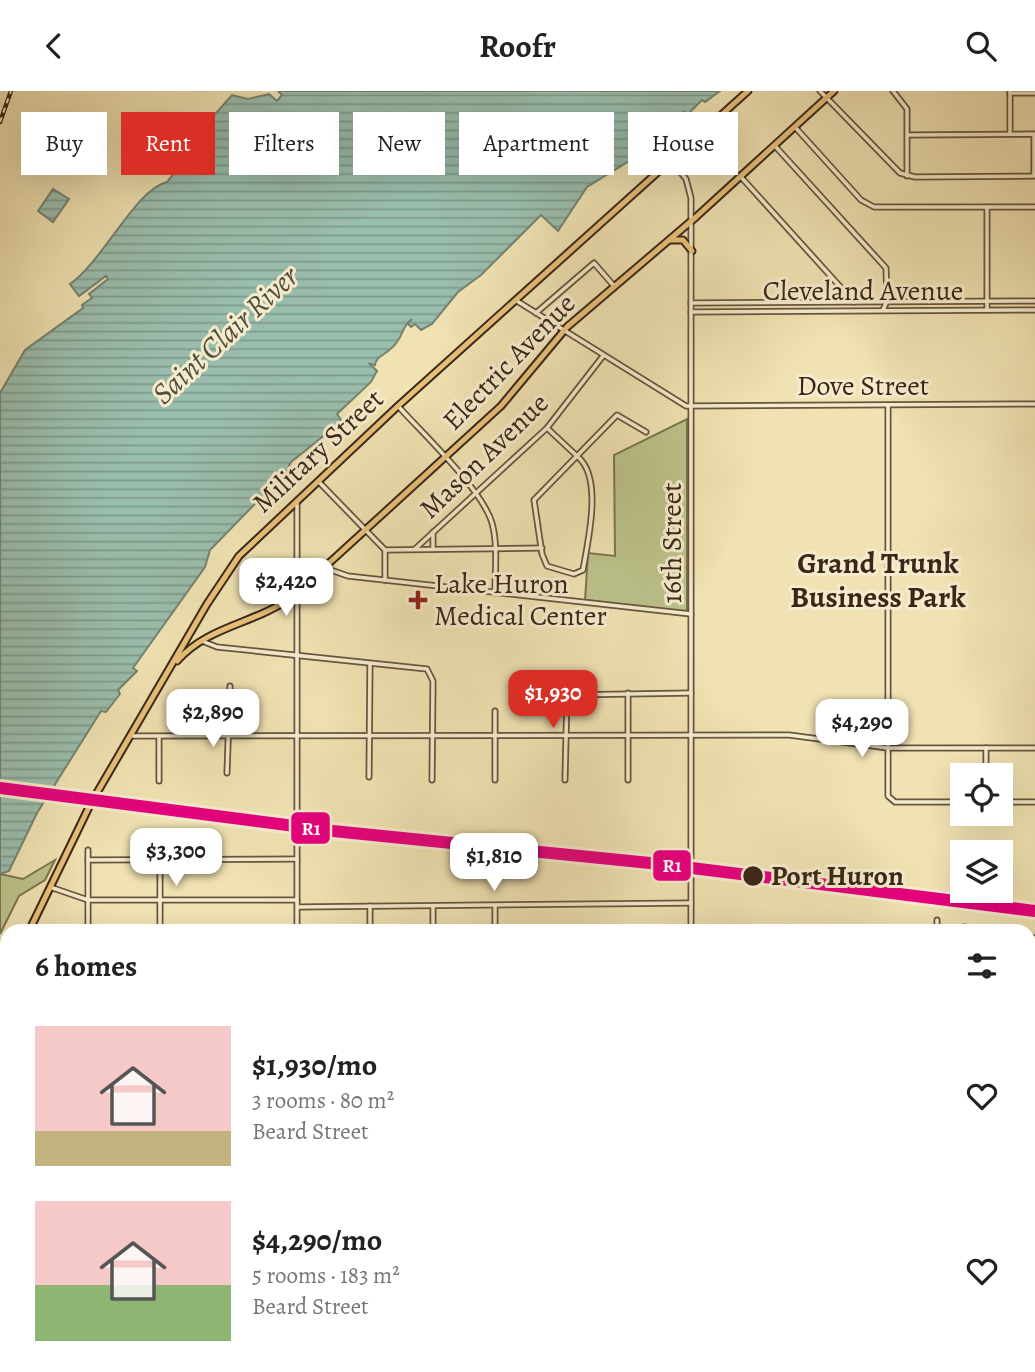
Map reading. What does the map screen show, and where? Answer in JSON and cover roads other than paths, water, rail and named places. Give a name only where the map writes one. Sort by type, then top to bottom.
[{"type":"main road","name":"Military Street","points":[[725,112],[748,91]]},
{"type":"main road","name":"Electric Avenue","points":[[170,668],[199,641],[218,629],[269,613],[298,591],[513,394],[564,330],[741,177],[834,91]]},
{"type":"main road","name":"Military Street","points":[[32,924],[87,812],[192,628],[239,556],[317,480],[656,175]]},
{"type":"main road","points":[[667,241],[683,240],[692,251]]},
{"type":"main road","points":[[192,628],[199,641]]},
{"type":"street","points":[[820,91],[896,171],[907,176],[1034,176],[1034,134],[908,135]]},
{"type":"street","points":[[893,91],[905,105],[908,135],[907,176]]},
{"type":"street","points":[[1010,134],[1010,92],[1035,93]]},
{"type":"street","points":[[795,127],[864,203],[880,208],[1035,207]]},
{"type":"street","points":[[775,146],[886,268],[887,302],[883,310]]},
{"type":"street","name":"16th Street","points":[[681,175],[690,187],[692,220],[691,924]]},
{"type":"street","points":[[741,177],[854,302]]},
{"type":"street","points":[[987,207],[987,310]]},
{"type":"street","points":[[536,313],[594,263],[614,286]]},
{"type":"street","points":[[517,301],[683,406],[691,406]]},
{"type":"street","name":"Cleveland Avenue","points":[[691,303],[1035,301]]},
{"type":"street","name":"Cleveland Avenue","points":[[691,312],[1035,310]]},
{"type":"street","name":"Mason Avenue","points":[[415,549],[547,428],[603,356]]},
{"type":"street","name":"Dove Street","points":[[691,406],[1035,404]]},
{"type":"street","points":[[888,405],[887,793],[891,800],[950,802]]},
{"type":"street","points":[[398,406],[475,493],[489,515],[495,549],[495,593]]},
{"type":"street","points":[[547,428],[578,457],[586,465],[592,486],[582,572],[550,568],[542,548],[534,500],[578,457],[617,415],[646,432]]},
{"type":"street","points":[[317,480],[385,550],[385,580]]},
{"type":"street","points":[[297,499],[297,924]]},
{"type":"street","points":[[433,532],[433,549]]},
{"type":"street","points":[[385,550],[542,548]]},
{"type":"street","points":[[323,566],[330,572],[347,576],[691,614]]},
{"type":"street","points":[[199,641],[211,646],[431,671],[432,780]]},
{"type":"street","points":[[369,777],[370,664]]},
{"type":"street","points":[[227,773],[230,686]]},
{"type":"street","points":[[628,693],[628,780]]},
{"type":"street","points":[[565,780],[565,698],[569,694],[691,693]]},
{"type":"street","points":[[495,711],[495,779]]},
{"type":"street","points":[[130,736],[691,734],[806,736],[858,746],[888,748],[1035,748]]},
{"type":"street","points":[[159,737],[159,781]]},
{"type":"street","points":[[986,748],[986,763]]},
{"type":"street","points":[[1013,802],[1035,802]]},
{"type":"street","points":[[88,850],[88,924]]},
{"type":"street","points":[[88,860],[297,859]]},
{"type":"street","points":[[160,860],[160,924]]},
{"type":"street","points":[[50,887],[88,900],[297,899]]},
{"type":"street","points":[[297,907],[691,903]]},
{"type":"street","points":[[370,906],[370,924]]},
{"type":"street","points":[[433,906],[433,924]]},
{"type":"street","points":[[495,906],[495,924]]},
{"type":"water","name":"Saint Clair River","points":[[278,91],[720,91],[705,102],[702,100],[690,112],[628,112],[628,162],[614,170],[614,112],[459,112],[459,175],[606,175],[587,187],[558,231],[541,215],[481,275],[458,292],[432,324],[421,330],[415,324],[411,327],[408,324],[412,319],[405,327],[394,346],[378,359],[375,365],[370,364],[377,371],[371,382],[337,414],[340,423],[291,462],[286,472],[210,550],[205,567],[133,668],[137,671],[118,690],[120,694],[106,712],[101,711],[37,813],[9,871],[0,874],[0,393],[25,350],[83,308],[82,305],[92,298],[89,294],[108,279],[106,276],[79,296],[70,284],[95,259],[143,198],[155,187],[167,182],[172,175],[215,175],[215,114],[232,95],[248,99],[269,94],[277,101],[282,95]]},
{"type":"water","points":[[53,189],[69,199],[53,222],[38,211]]},
{"type":"railway","points":[[0,122],[11,91]]},
{"type":"railway","points":[[333,831],[660,864],[1035,911]]},
{"type":"place","name":"Lake Huron Medical Center","points":[[418,600]]},
{"type":"place","name":"Port Huron","points":[[753,876]]},
{"type":"district","name":"Grand Trunk Business Park","points":[[878,580]]}]
